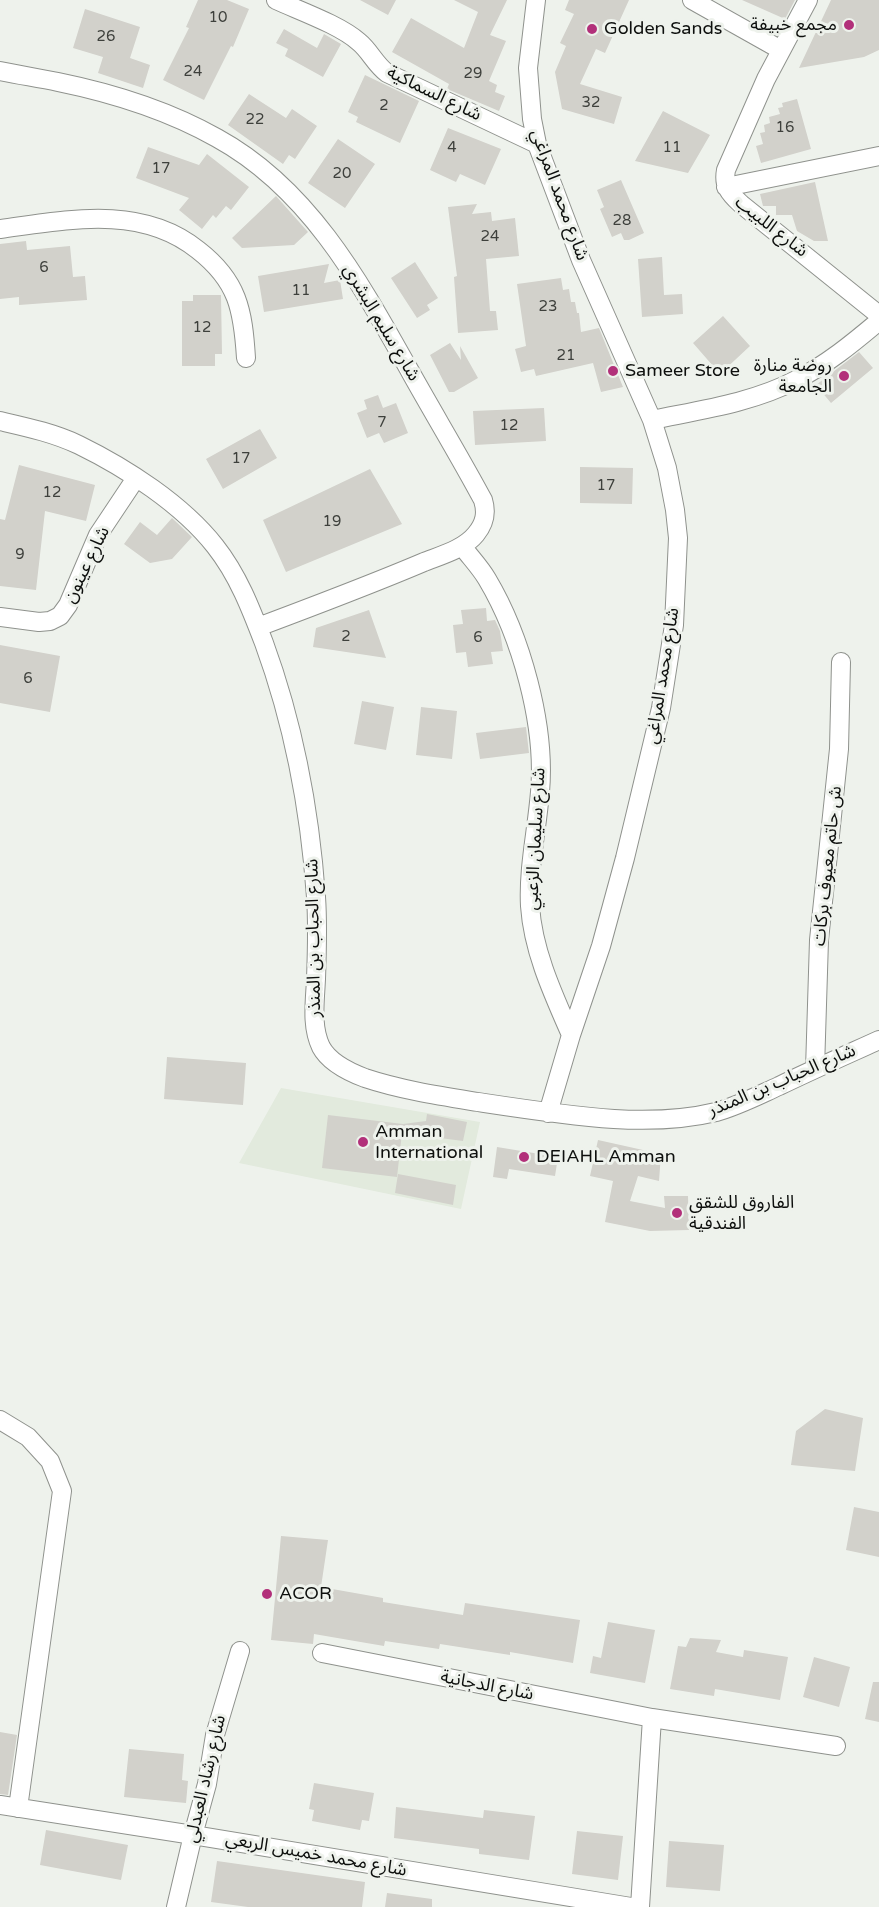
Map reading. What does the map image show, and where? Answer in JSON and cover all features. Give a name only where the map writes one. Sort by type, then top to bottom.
[{"type":"street","name":"شارع السماكية","points":[[276,0],[354,38],[367,50],[376,64],[387,73],[537,144]]},
{"type":"street","name":"شارع محمد المراغي","points":[[536,0],[528,68],[532,119],[537,144],[581,260],[652,420],[667,468],[678,538],[674,625],[661,708],[601,946],[548,1113]]},
{"type":"street","points":[[692,0],[781,50]]},
{"type":"street","name":"شارع اللبيب","points":[[807,0],[781,50],[726,170],[724,179],[726,187],[735,200],[879,315]]},
{"type":"street","name":"شارع سليم البشري","points":[[0,71],[99,92],[186,123],[244,154],[274,178],[298,201],[330,240],[359,285],[483,500],[486,517],[483,525],[476,535],[462,546],[389,577],[258,627]]},
{"type":"street","points":[[726,187],[879,156]]},
{"type":"street","points":[[0,229],[60,221],[117,219],[141,222],[174,233],[206,256],[230,284],[241,313],[246,358]]},
{"type":"street","points":[[652,420],[722,405],[780,387],[823,364],[879,321]]},
{"type":"street","name":"شارع الحباب بن المنذر","points":[[0,421],[49,433],[77,444],[136,478],[171,503],[199,528],[216,548],[239,585],[275,673],[289,722],[313,858],[317,919],[314,1014],[317,1038],[323,1052],[339,1065],[354,1073],[396,1086],[548,1113],[614,1119],[663,1120],[720,1111],[879,1040]]},
{"type":"street","name":"شارع عينون","points":[[0,617],[39,622],[60,616],[68,604],[98,535],[136,478]]},
{"type":"street","name":"شارع سليمان الزعبي","points":[[462,546],[486,577],[505,613],[528,681],[541,770],[530,906],[540,954],[553,994],[571,1035]]},
{"type":"street","name":"ش حاتم معيوف بركات","points":[[815,1069],[819,940],[839,749],[841,662]]},
{"type":"street","points":[[0,1420],[28,1437],[50,1461],[62,1491],[18,1808]]},
{"type":"street","name":"شارع رشاد العبدلي","points":[[176,1907],[207,1784],[215,1735],[240,1652]]},
{"type":"street","name":"شارع الدجانية","points":[[322,1653],[652,1718],[836,1746]]},
{"type":"street","points":[[640,1907],[652,1718]]},
{"type":"street","name":"شارع محمد خميس الربعي","points":[[0,1805],[631,1907]]},
{"type":"shaded area","name":"Amman International","points":[[281,1088],[480,1122],[461,1209],[239,1163]]},
{"type":"building","points":[[198,0],[227,0],[249,9],[233,47],[231,46],[204,100],[163,80],[189,28],[186,27]]},
{"type":"building","points":[[360,0],[396,0],[388,15]]},
{"type":"building","points":[[454,0],[507,0],[490,35],[506,41],[489,81],[497,85],[495,92],[505,96],[499,111],[447,89],[449,84],[392,52],[411,18],[464,48],[478,12]]},
{"type":"building","name":"Golden Sands","points":[[569,0],[629,0],[605,53],[596,49],[580,84],[622,97],[614,124],[562,109],[555,72],[566,46],[560,43],[574,14],[565,10]]},
{"type":"building","points":[[742,0],[795,0],[785,19]]},
{"type":"building","name":"مجمع خبيفة","points":[[831,0],[879,0],[879,50],[864,57],[799,68]]},
{"type":"building","points":[[85,9],[140,27],[130,58],[150,65],[143,88],[98,73],[103,57],[73,48]]},
{"type":"building","points":[[284,29],[317,48],[324,34],[341,44],[323,77],[285,56],[288,49],[276,43]]},
{"type":"building","points":[[365,75],[419,101],[400,143],[356,122],[358,117],[348,112]]},
{"type":"building","points":[[249,94],[286,118],[292,109],[317,126],[295,159],[289,155],[283,164],[228,125]]},
{"type":"building","points":[[797,99],[811,149],[761,163],[756,146],[763,144],[760,133],[765,132],[764,125],[770,123],[769,117],[780,114],[778,108],[783,107],[782,103]]},
{"type":"building","points":[[663,111],[710,135],[688,173],[635,161]]},
{"type":"building","points":[[448,128],[501,149],[485,185],[460,174],[456,182],[430,170]]},
{"type":"building","points":[[338,139],[375,164],[345,208],[308,183]]},
{"type":"building","points":[[148,147],[199,165],[207,154],[249,187],[231,210],[226,206],[216,218],[213,215],[202,229],[179,210],[189,198],[136,178]]},
{"type":"building","points":[[621,180],[644,233],[629,240],[624,240],[621,233],[612,237],[600,209],[604,207],[597,190]]},
{"type":"building","points":[[815,182],[828,241],[814,241],[797,231],[792,215],[776,215],[776,206],[763,206],[760,194]]},
{"type":"building","points":[[276,196],[308,232],[294,245],[242,248],[232,238]]},
{"type":"building","points":[[477,204],[472,214],[491,212],[492,221],[515,218],[519,256],[486,259],[490,311],[496,311],[498,330],[458,333],[454,277],[457,276],[448,207]]},
{"type":"building","points":[[26,241],[27,250],[70,246],[73,277],[85,276],[87,300],[19,305],[19,297],[0,299],[0,244]]},
{"type":"building","points":[[662,257],[664,295],[682,294],[683,314],[642,317],[638,259]]},
{"type":"building","points":[[415,262],[438,298],[427,305],[430,310],[417,318],[391,278]]},
{"type":"building","points":[[329,264],[324,283],[340,280],[343,299],[264,312],[258,276]]},
{"type":"building","points":[[561,278],[563,290],[569,289],[571,302],[575,302],[581,332],[599,328],[623,387],[601,392],[593,363],[536,376],[534,369],[521,372],[515,349],[526,346],[517,284]]},
{"type":"building","points":[[193,295],[221,295],[222,354],[215,354],[215,366],[182,366],[182,301],[193,301]]},
{"type":"building","points":[[723,316],[750,346],[720,374],[693,343]]},
{"type":"building","points":[[450,343],[461,360],[460,346],[478,378],[454,392],[449,392],[430,355]]},
{"type":"building","name":"روضة منارة الجامعة","points":[[859,352],[873,368],[831,403],[816,385]]},
{"type":"building","points":[[378,395],[383,408],[396,403],[408,433],[384,443],[379,433],[367,438],[357,413],[367,409],[364,400]]},
{"type":"building","points":[[544,408],[546,441],[475,445],[473,411]]},
{"type":"building","points":[[260,429],[277,458],[223,489],[206,459]]},
{"type":"building","points":[[19,465],[95,485],[86,521],[45,511],[36,590],[0,586],[0,519],[5,520]]},
{"type":"building","points":[[580,467],[633,468],[632,504],[580,503]]},
{"type":"building","points":[[370,469],[402,524],[286,572],[263,520]]},
{"type":"building","points":[[172,518],[192,537],[172,559],[150,563],[124,544],[140,522],[157,535]]},
{"type":"building","points":[[486,608],[487,621],[495,620],[500,631],[503,651],[491,652],[493,664],[468,667],[466,652],[456,653],[453,625],[463,624],[461,610]]},
{"type":"building","points":[[369,610],[386,658],[313,647],[316,628]]},
{"type":"building","points":[[0,645],[60,656],[50,712],[0,703]]},
{"type":"building","points":[[362,701],[394,707],[386,750],[354,744]]},
{"type":"building","points":[[421,707],[457,711],[452,759],[416,755]]},
{"type":"building","points":[[526,727],[529,753],[480,759],[476,733]]},
{"type":"building","points":[[167,1057],[246,1063],[243,1105],[164,1099]]},
{"type":"building","points":[[427,1114],[467,1122],[463,1141],[402,1133],[397,1177],[322,1168],[328,1115],[403,1124],[426,1121]]},
{"type":"building","points":[[598,1140],[661,1154],[659,1181],[638,1176],[630,1201],[665,1208],[664,1196],[688,1196],[689,1230],[650,1231],[605,1222],[613,1181],[590,1176]]},
{"type":"building","points":[[497,1147],[558,1157],[555,1176],[509,1169],[507,1179],[493,1177]]},
{"type":"building","points":[[398,1174],[456,1185],[453,1205],[395,1193]]},
{"type":"building","points":[[825,1409],[863,1418],[855,1471],[791,1465],[796,1431]]},
{"type":"building","points":[[854,1507],[879,1512],[879,1557],[846,1550]]},
{"type":"building","points":[[281,1536],[328,1540],[321,1587],[383,1598],[383,1602],[463,1615],[465,1603],[580,1620],[573,1663],[510,1652],[510,1655],[440,1644],[439,1649],[385,1641],[384,1646],[314,1634],[313,1644],[271,1640]]},
{"type":"building","points":[[608,1622],[655,1630],[645,1683],[590,1673],[593,1656],[601,1658]]},
{"type":"building","points":[[690,1638],[721,1640],[716,1652],[743,1657],[744,1650],[788,1657],[780,1700],[715,1689],[714,1696],[670,1689],[678,1646],[686,1647]]},
{"type":"building","points":[[814,1657],[850,1667],[839,1707],[803,1697]]},
{"type":"building","points":[[873,1682],[879,1682],[879,1722],[865,1719]]},
{"type":"building","points":[[0,1732],[17,1735],[8,1795],[0,1794]]},
{"type":"building","points":[[129,1749],[184,1754],[182,1780],[188,1781],[186,1803],[124,1797]]},
{"type":"building","points":[[314,1783],[374,1793],[369,1821],[362,1820],[360,1830],[312,1821],[314,1810],[309,1809]]},
{"type":"building","points":[[396,1807],[483,1818],[484,1810],[535,1816],[529,1860],[479,1854],[479,1849],[394,1838]]},
{"type":"building","points":[[46,1830],[128,1845],[121,1880],[40,1865]]},
{"type":"building","points":[[577,1831],[623,1836],[618,1880],[572,1874]]},
{"type":"building","points":[[669,1841],[724,1845],[720,1891],[666,1887]]},
{"type":"building","points":[[217,1861],[365,1882],[362,1907],[248,1907],[211,1902]]},
{"type":"building","points":[[387,1893],[432,1899],[432,1907],[385,1907]]},
{"type":"place","name":"مجمع خبيفة","points":[[849,25]]},
{"type":"place","name":"Golden Sands","points":[[592,29]]},
{"type":"place","name":"Sameer Store","points":[[613,371]]},
{"type":"place","name":"روضة منارة الجامعة","points":[[844,376]]},
{"type":"place","name":"Amman International","points":[[363,1142]]},
{"type":"place","name":"DEIAHL Amman","points":[[524,1157]]},
{"type":"place","name":"الفاروق للشقق الفندقية","points":[[677,1213]]},
{"type":"place","name":"ACOR","points":[[267,1594]]}]
